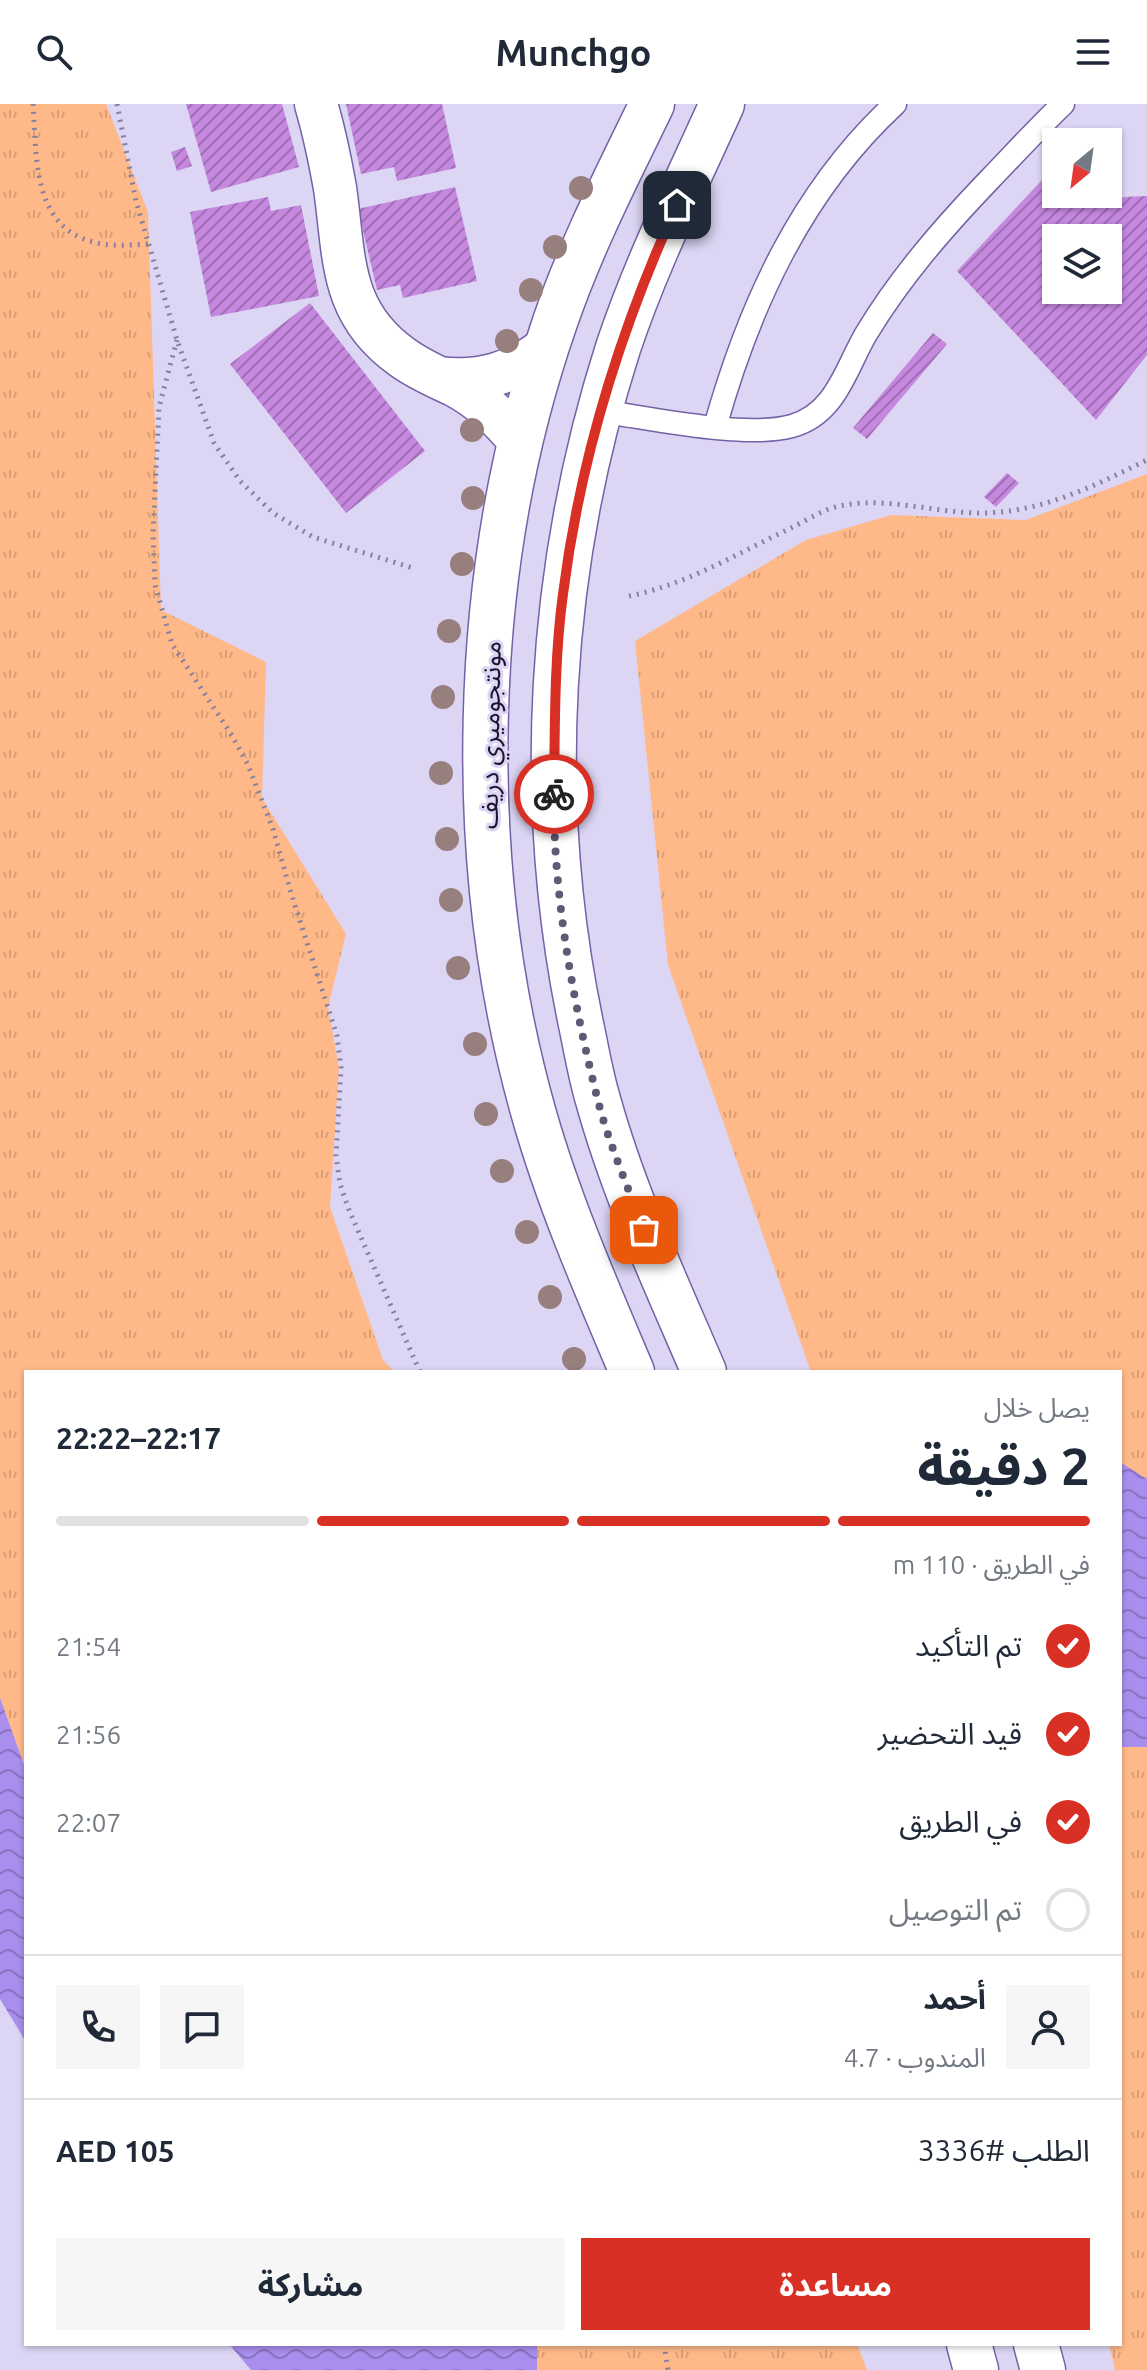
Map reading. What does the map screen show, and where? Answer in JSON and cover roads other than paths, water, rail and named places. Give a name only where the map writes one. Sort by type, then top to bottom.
[{"type":"street","points":[[316,104],[334,186],[344,266],[354,303],[374,335],[403,358],[466,392],[492,410],[520,442]]},
{"type":"street","name":"مونتجوميري دريف","points":[[631,1370],[584,1259],[535,1118],[503,974],[487,829],[486,682],[495,587],[509,493],[547,347],[583,246],[652,104]]},
{"type":"street","points":[[703,1370],[644,1230],[598,1100],[569,965],[554,827],[556,689],[562,595],[578,503],[599,411],[642,281],[722,104]]},
{"type":"street","points":[[437,378],[461,381],[508,372],[547,347]]},
{"type":"street","points":[[970,2346],[976,2370]]},
{"type":"street","points":[[1037,2346],[1043,2370]]},
{"type":"lane","points":[[715,427],[731,369],[753,311],[780,256],[812,203],[895,104]]},
{"type":"lane","points":[[599,411],[715,427],[772,429],[795,425],[815,414],[832,399],[871,326],[913,263],[1063,104]]},
{"type":"water","points":[[1122,1463],[1147,1479],[1147,1747],[1122,1747]]},
{"type":"water","points":[[0,1698],[24,1764],[24,2039],[0,1999]]},
{"type":"water","points":[[231,2346],[537,2346],[537,2370],[251,2370]]}]
